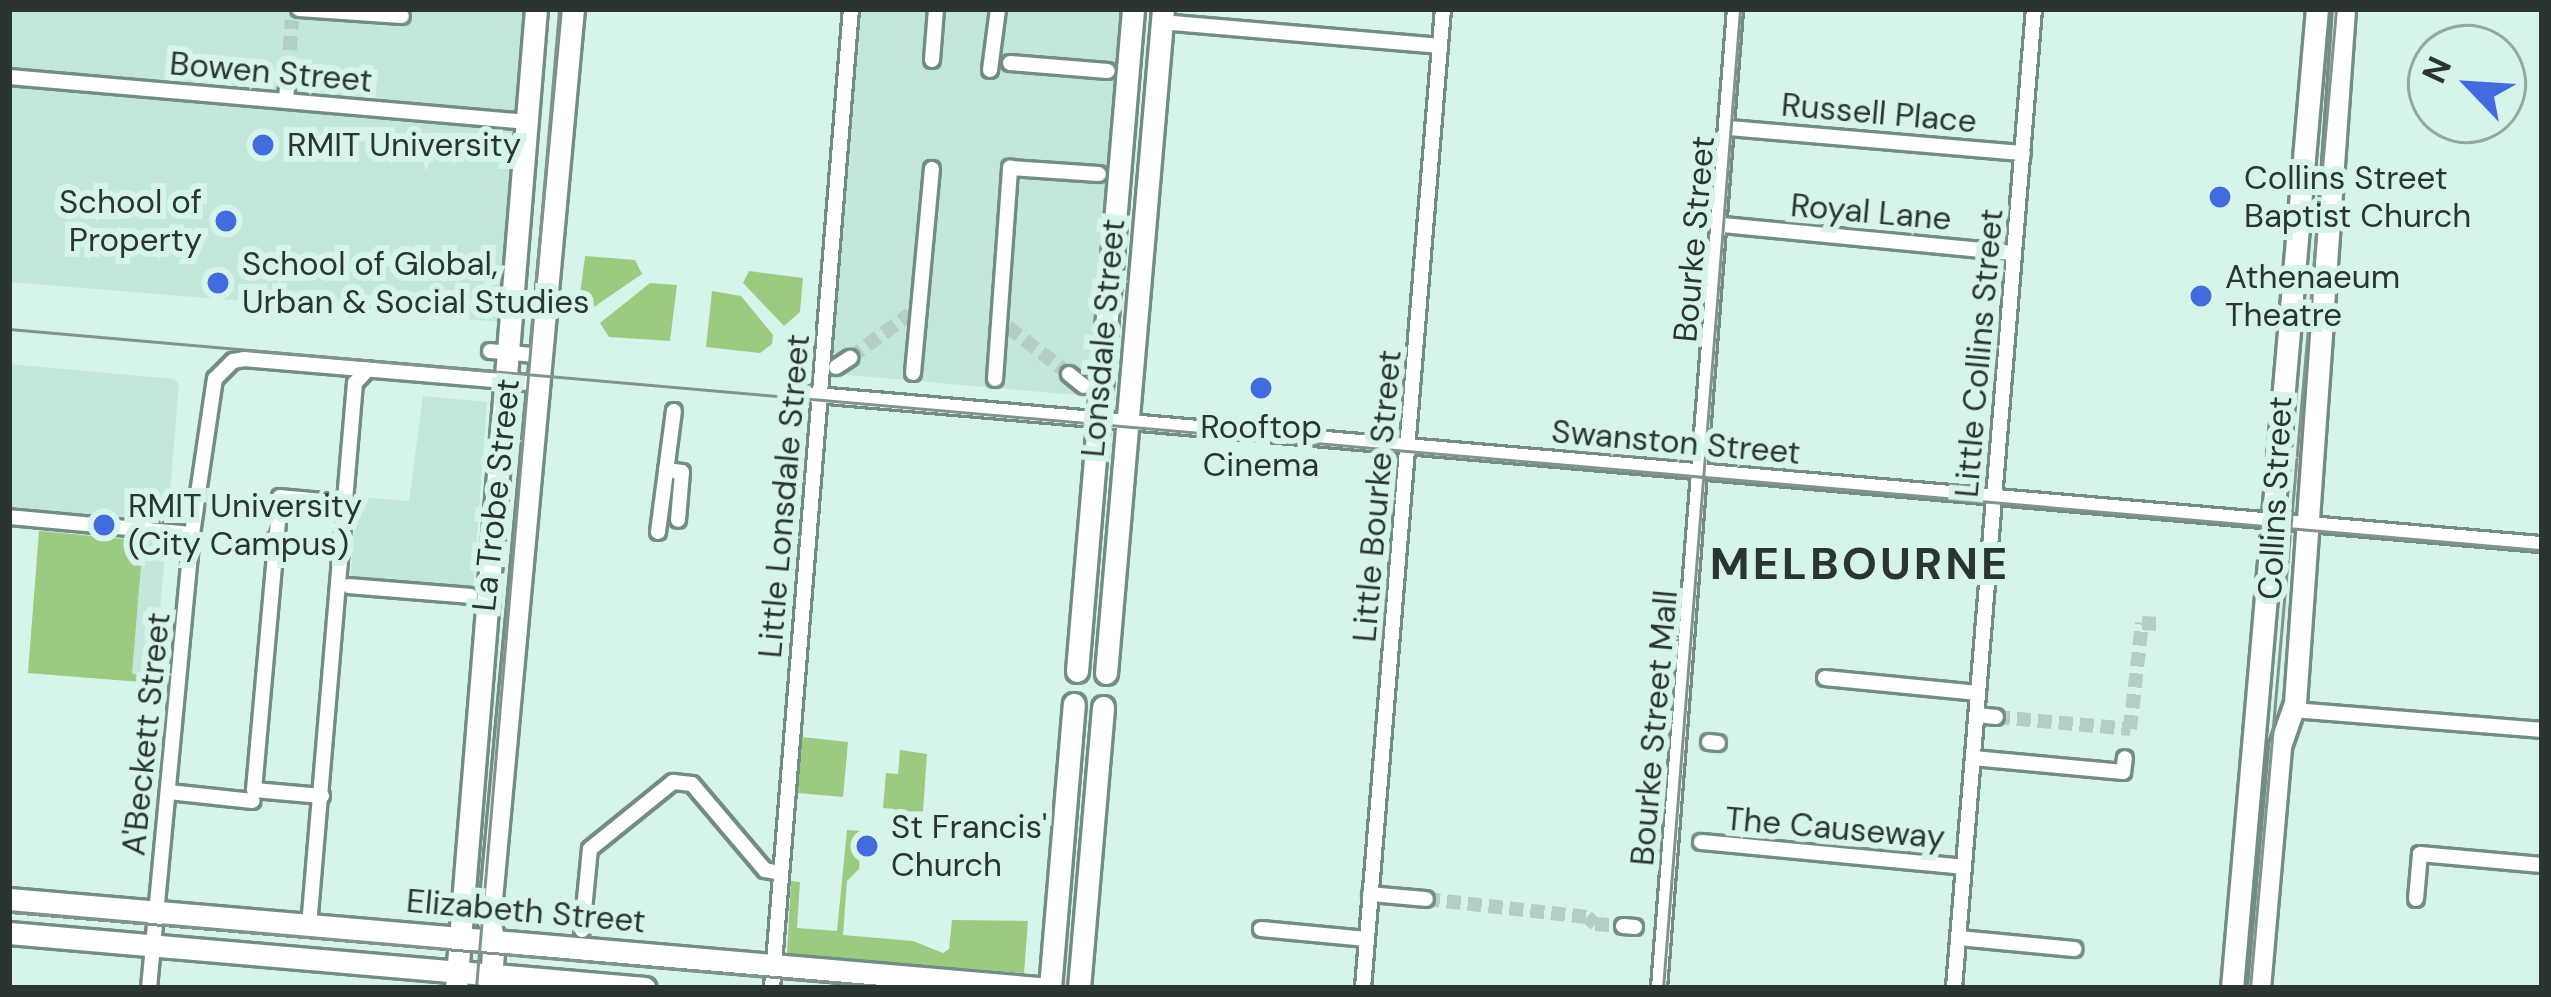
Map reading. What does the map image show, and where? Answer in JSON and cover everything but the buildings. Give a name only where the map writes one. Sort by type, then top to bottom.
[{"type":"street","name":"La Trobe Street","points":[[456,980],[505,381],[499,352],[536,9]]},
{"type":"street","name":"La Trobe Street","points":[[490,981],[494,941],[490,921],[573,9]]},
{"type":"street","name":"Little Lonsdale Street","points":[[773,976],[812,394],[851,9]]},
{"type":"street","points":[[932,60],[936,9]]},
{"type":"street","points":[[990,70],[998,9]]},
{"type":"street","name":"Lonsdale Street","points":[[1077,671],[1133,9]]},
{"type":"street","name":"Little Bourke Street","points":[[1363,988],[1443,9]]},
{"type":"street","name":"Bourke Street","points":[[1702,472],[1735,9]]},
{"type":"street","name":"Little Collins Street","points":[[1954,988],[2034,9]]},
{"type":"street","name":"Collins Street","points":[[2232,988],[2317,9]]},
{"type":"street","name":"Collins Street","points":[[2259,988],[2280,746],[2294,710],[2309,523],[2311,419],[2344,9]]},
{"type":"street","points":[[295,13],[402,16]]},
{"type":"street","points":[[1162,15],[1440,46]]},
{"type":"street","name":"Lonsdale Street","points":[[1106,673],[1162,15]]},
{"type":"street","points":[[1010,63],[1108,71]]},
{"type":"street","points":[[286,101],[288,71]]},
{"type":"street","name":"Bowen Street","points":[[9,77],[527,122]]},
{"type":"street","points":[[1124,128],[1153,130]]},
{"type":"street","name":"Russell Place","points":[[1730,128],[2023,153]]},
{"type":"street","points":[[995,380],[1004,323],[1010,168],[1100,174]]},
{"type":"street","points":[[913,374],[914,311],[932,169]]},
{"type":"street","points":[[1118,202],[1147,204]]},
{"type":"street","name":"Royal Lane","points":[[1722,225],[2014,253]]},
{"type":"street","points":[[1105,341],[1134,343]]},
{"type":"street","points":[[499,352],[544,356]]},
{"type":"street","name":"A'Beckett Street","points":[[149,988],[192,534],[212,388],[220,372],[244,359],[368,369]]},
{"type":"street","points":[[309,926],[344,587],[355,383],[368,369],[540,384]]},
{"type":"street","points":[[1069,374],[1084,386]]},
{"type":"street","name":"Swanston Street","points":[[812,394],[2542,544]]},
{"type":"street","points":[[658,532],[674,411]]},
{"type":"street","points":[[666,470],[682,472],[678,520]]},
{"type":"street","name":"Bourke Street Mall","points":[[1659,988],[1702,472]]},
{"type":"street","points":[[322,796],[254,790],[280,497],[346,503]]},
{"type":"street","points":[[9,517],[192,534]]},
{"type":"street","points":[[344,587],[471,596]]},
{"type":"street","points":[[1825,678],[1978,693]]},
{"type":"street","points":[[1050,988],[1074,704]]},
{"type":"street","points":[[1079,988],[1103,707]]},
{"type":"street","points":[[2294,710],[2542,730]]},
{"type":"street","points":[[1976,715],[1996,717]]},
{"type":"street","points":[[1972,758],[2123,772],[2125,758]]},
{"type":"street","points":[[582,929],[590,849],[609,825],[673,778],[692,784],[765,870],[781,873]]},
{"type":"street","points":[[169,792],[253,801]]},
{"type":"street","name":"The Causeway","points":[[1701,842],[1964,867]]},
{"type":"street","points":[[2416,899],[2420,854],[2542,865]]},
{"type":"street","points":[[1370,894],[1426,899]]},
{"type":"street","name":"Elizabeth Street","points":[[9,899],[494,941],[773,976],[1038,988]]},
{"type":"street","points":[[1261,929],[1367,939]]},
{"type":"street","name":"Elizabeth Street","points":[[9,933],[456,980],[645,988]]},
{"type":"street","points":[[1958,938],[2074,949]]},
{"type":"shaded area","name":"RMIT University","points":[[9,9],[527,9],[503,322],[9,282]]},
{"type":"shaded area","points":[[857,9],[1123,9],[1088,396],[825,373]]},
{"type":"shaded area","name":"RMIT University (City Campus)","points":[[9,364],[174,379],[179,384],[154,683],[28,673],[41,510],[9,506]]},
{"type":"shaded area","points":[[423,396],[487,402],[473,592],[350,581],[357,497],[409,501]]},
{"type":"green space","points":[[585,256],[635,260],[642,274],[591,309],[580,295]]},
{"type":"green space","points":[[749,271],[803,278],[800,312],[784,326],[743,283]]},
{"type":"green space","points":[[650,283],[677,285],[670,341],[609,337],[600,323]]},
{"type":"green space","points":[[712,291],[741,296],[773,335],[772,344],[760,353],[706,347]]},
{"type":"green space","points":[[39,531],[143,541],[132,673],[154,683],[28,673]]},
{"type":"green space","points":[[802,737],[848,742],[843,797],[797,793]]},
{"type":"green space","points":[[900,750],[927,754],[921,841],[891,840],[895,809],[883,808],[886,773],[898,774]]},
{"type":"green space","points":[[847,830],[862,831],[859,869],[847,881],[843,935],[913,941],[943,953],[949,949],[952,920],[1028,921],[1024,973],[787,954],[791,881],[800,882],[797,928],[837,931]]},
{"type":"tunnel","points":[[288,71],[292,20]]},
{"type":"tunnel","points":[[850,358],[910,314]]},
{"type":"tunnel","points":[[1008,327],[1069,374]]},
{"type":"tunnel","points":[[1996,717],[2130,729],[2142,623],[2159,624]]},
{"type":"tunnel","points":[[1426,899],[1587,917],[1595,924],[1623,926]]},
{"type":"tram line","points":[[476,988],[559,9]]},
{"type":"tram line","points":[[1663,988],[1740,9]]},
{"type":"tram line","points":[[2250,988],[2336,9]]},
{"type":"tram line","points":[[9,329],[2542,550]]},
{"type":"tram line","points":[[9,912],[904,988]]},
{"type":"place","name":"RMIT University","points":[[263,145]]},
{"type":"place","name":"Collins Street Baptist Church","points":[[2220,197]]},
{"type":"place","name":"School of Property","points":[[226,221]]},
{"type":"place","name":"School of Global, Urban & Social Studies","points":[[218,283]]},
{"type":"place","name":"Athenaeum Theatre","points":[[2201,296]]},
{"type":"place","name":"Rooftop Cinema","points":[[1261,388]]},
{"type":"place","name":"RMIT University (City Campus)","points":[[104,525]]},
{"type":"place","name":"St Francis' Church","points":[[867,846]]},
{"type":"district","name":"MELBOURNE","points":[[1860,564]]}]
